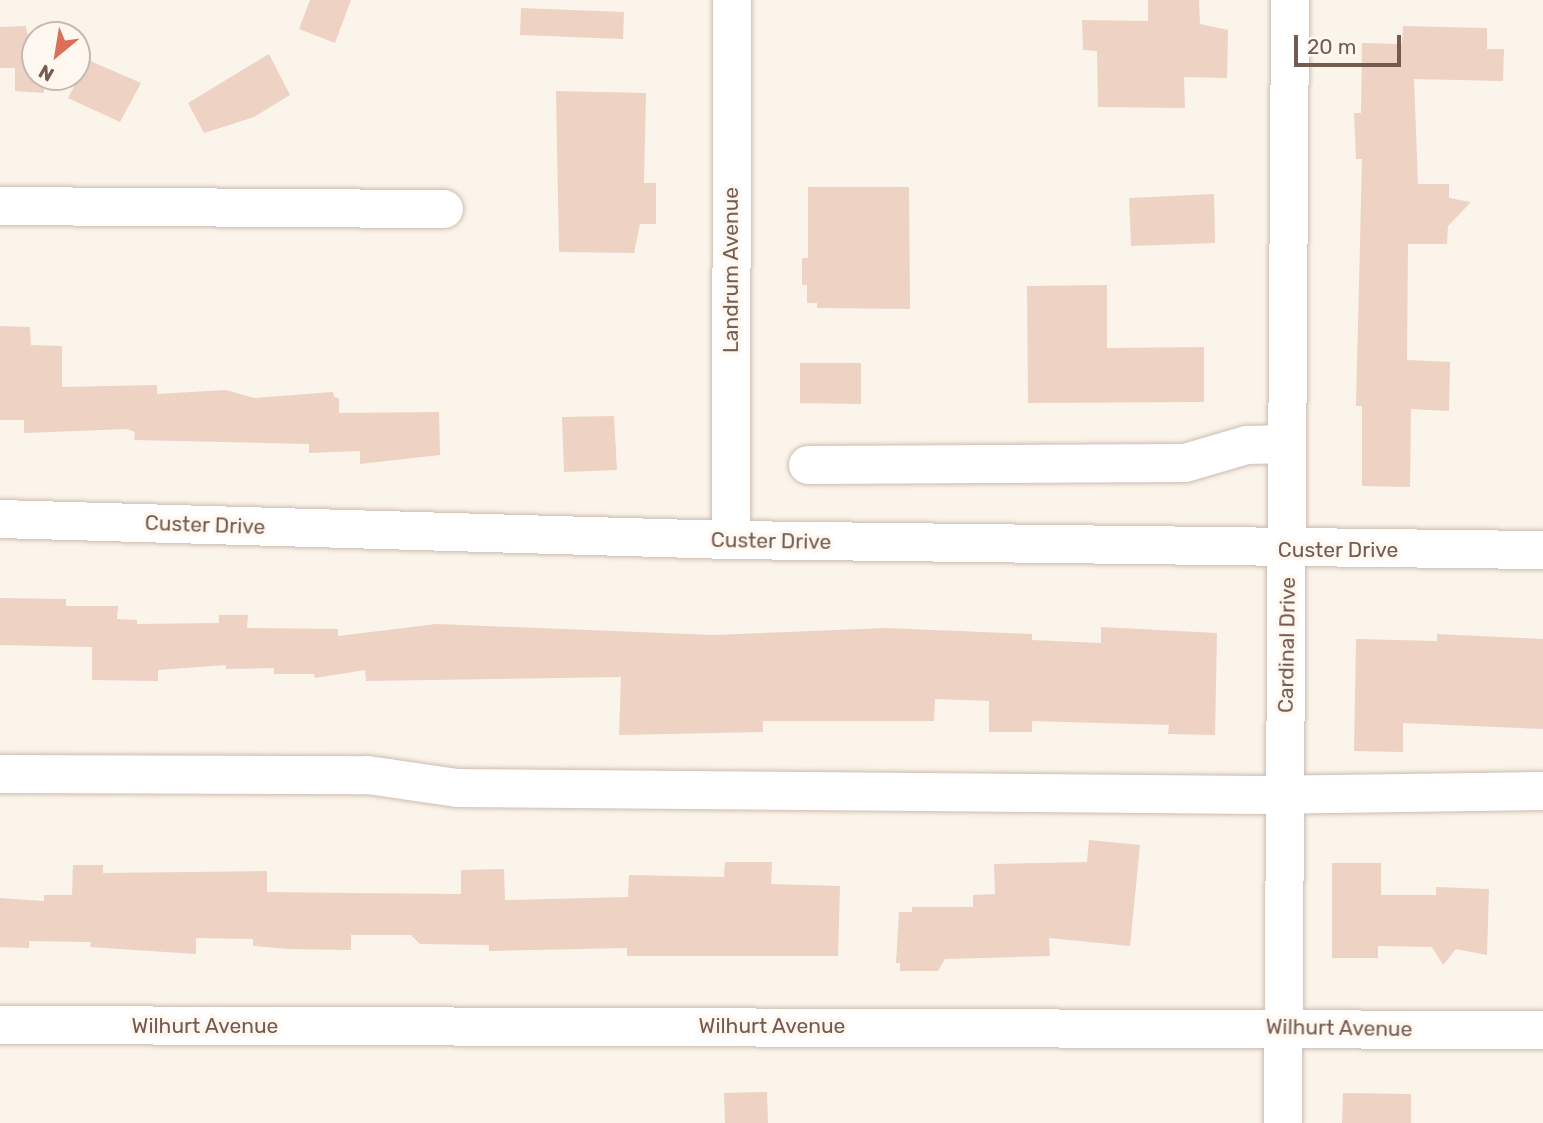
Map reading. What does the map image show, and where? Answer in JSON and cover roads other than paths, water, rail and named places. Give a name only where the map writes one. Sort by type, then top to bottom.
[{"type":"street","name":"Landrum Avenue","points":[[731,540],[732,0]]},
{"type":"street","name":"Cardinal Drive","points":[[1283,1123],[1290,0]]},
{"type":"street","points":[[0,206],[444,209]]},
{"type":"street","points":[[808,465],[1185,463],[1247,445],[1287,444]]},
{"type":"street","name":"Custer Drive","points":[[0,519],[731,540],[1288,550],[1543,551]]},
{"type":"street","points":[[0,774],[368,775],[457,788],[1284,793],[1543,791]]},
{"type":"street","name":"Wilhurt Avenue","points":[[0,1025],[1543,1030]]}]
